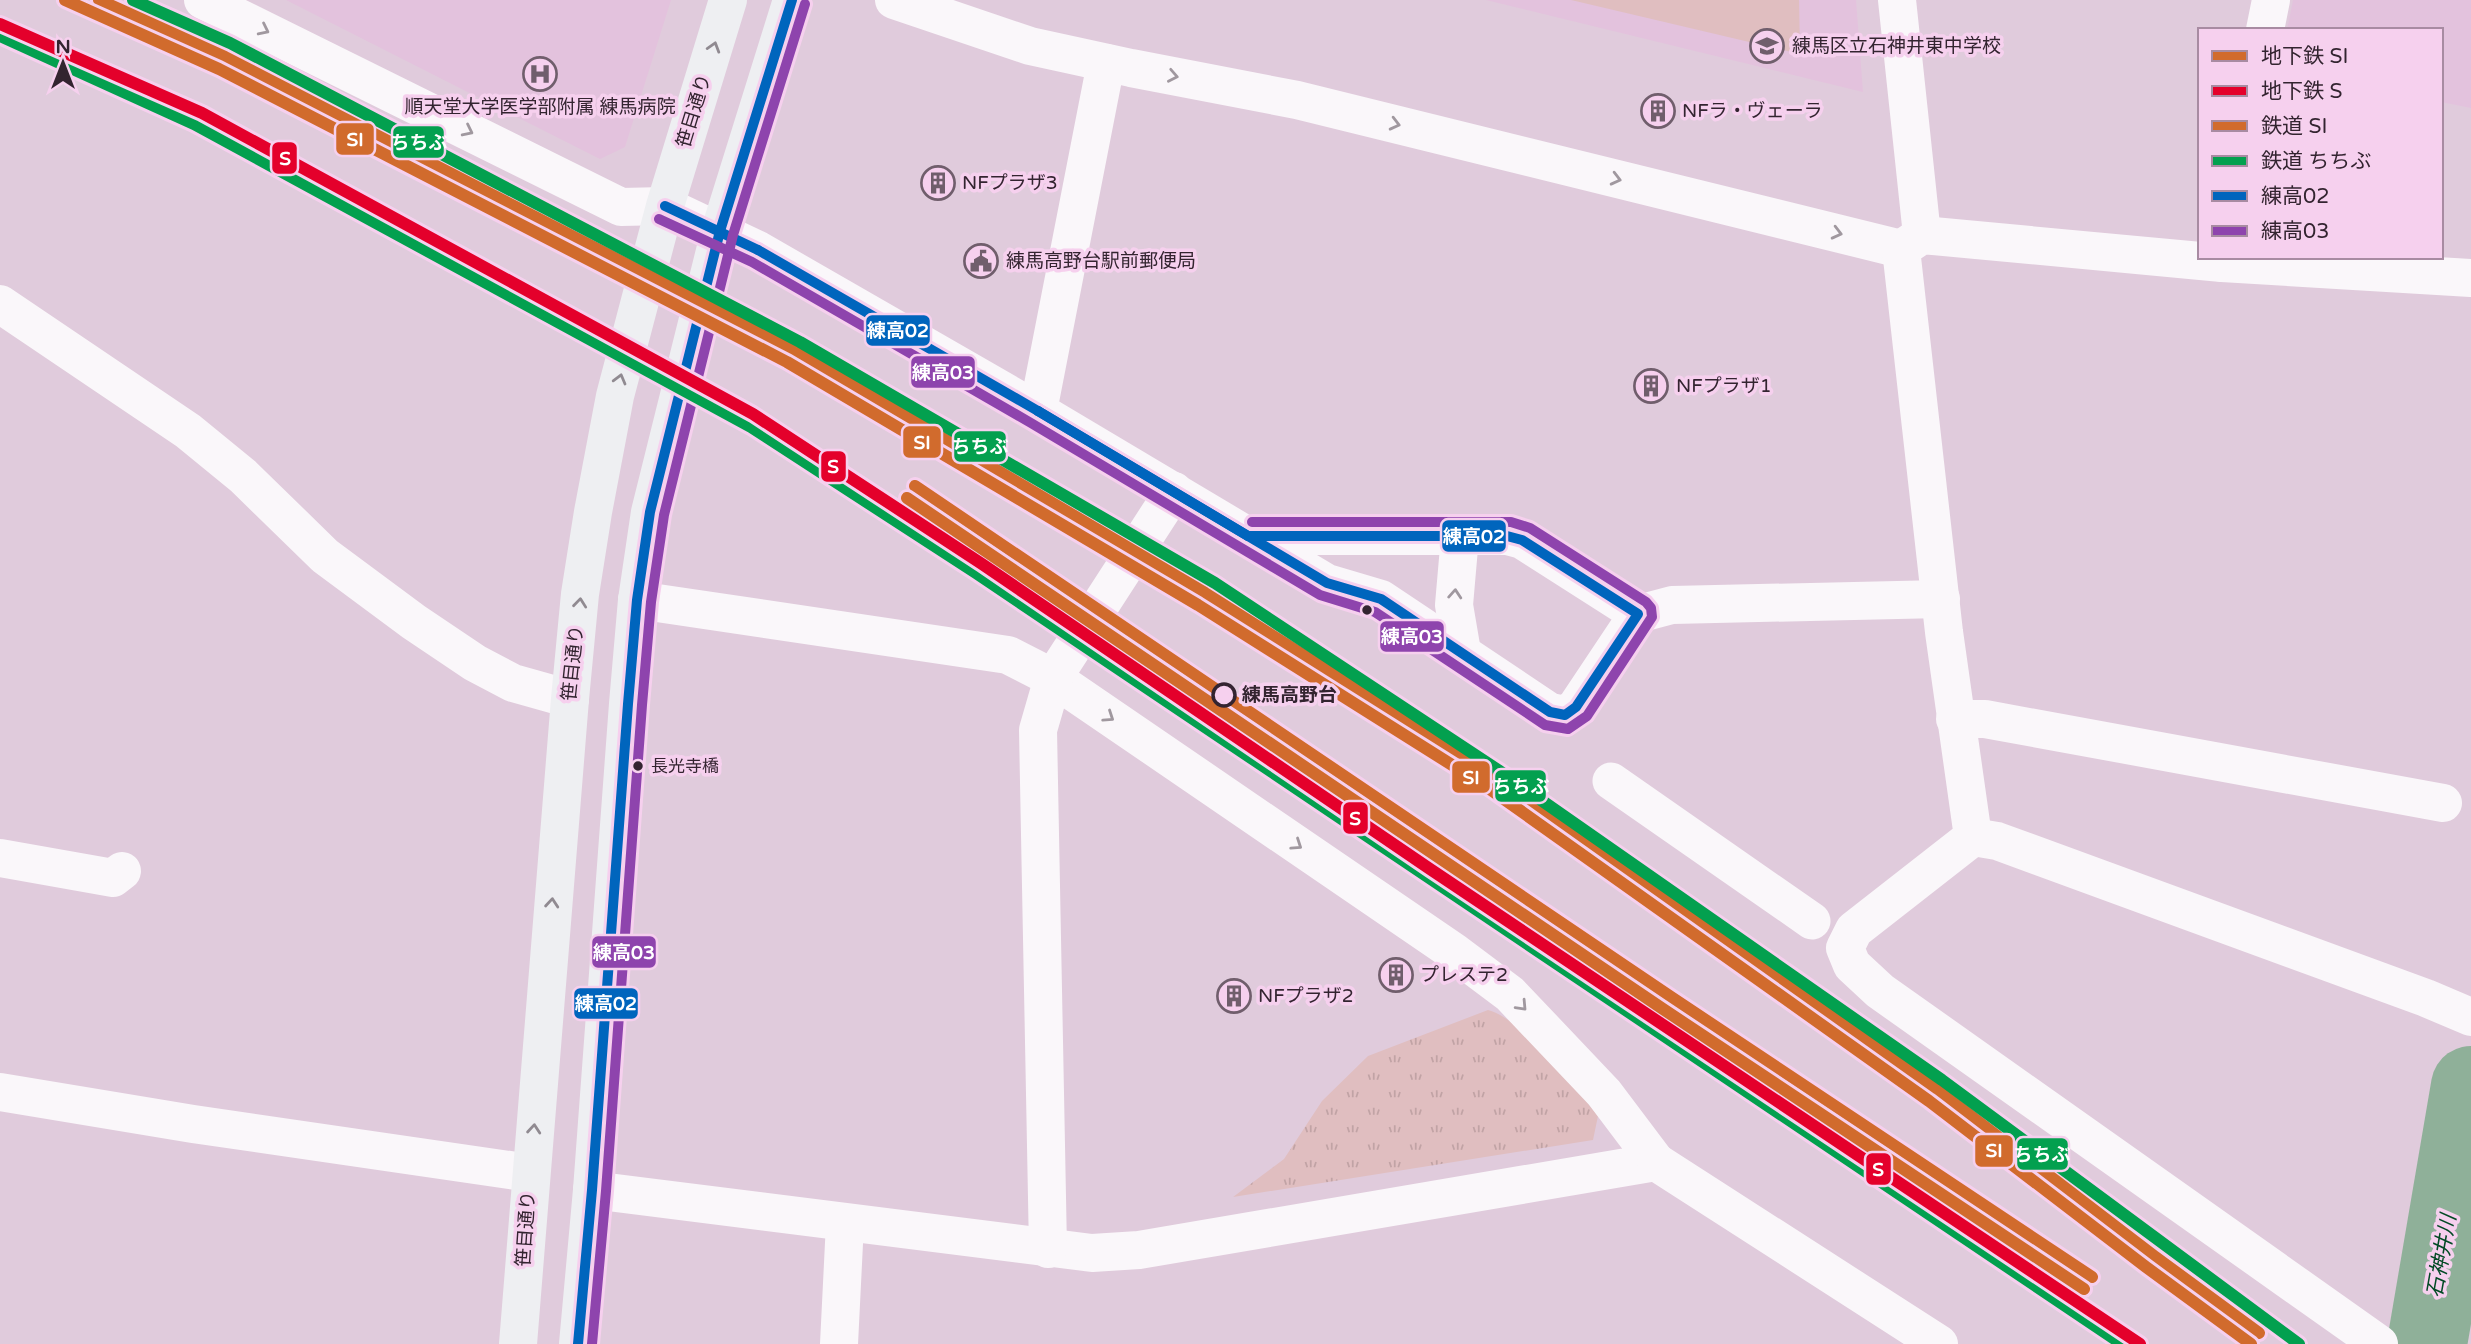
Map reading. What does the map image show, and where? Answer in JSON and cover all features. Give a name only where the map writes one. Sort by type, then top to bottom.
[{"type":"main road","name":"笹目通り","points":[[518,1344],[580,594],[615,397],[665,206],[728,0]]},
{"type":"main road","points":[[578,1344],[628,704],[650,512],[720,231],[792,0]]},
{"type":"street","points":[[203,0],[621,207],[665,206],[758,250],[1038,411],[1327,583],[1381,599],[1550,712],[1565,715],[1576,706],[1638,614],[1672,605],[1941,600]]},
{"type":"street","points":[[894,0],[1030,46],[1297,100],[1911,242],[2198,259]]},
{"type":"street","points":[[1897,0],[1911,242],[1941,600],[1973,837]]},
{"type":"street","points":[[2265,28],[2271,0]]},
{"type":"street","points":[[1038,411],[1106,63]]},
{"type":"street","points":[[2222,260],[2471,278]]},
{"type":"street","points":[[0,304],[188,431],[243,476],[325,556],[414,622],[475,663],[513,684],[570,699]]},
{"type":"street","points":[[1048,1249],[1038,730],[1053,678],[1174,491]]},
{"type":"street","points":[[1248,536],[1507,536],[1522,540],[1638,614]]},
{"type":"street","points":[[1460,536],[1454,606],[1462,652]]},
{"type":"street","points":[[638,600],[1008,654],[1053,678],[1510,993],[1604,1093],[1657,1162],[1939,1344]]},
{"type":"street","points":[[1955,719],[1985,719],[2443,803]]},
{"type":"street","points":[[1611,781],[1812,921]]},
{"type":"street","points":[[2371,1339],[1880,990],[1852,965],[1845,948],[1854,930],[1973,837],[1997,841],[2426,998],[2471,1017]]},
{"type":"street","points":[[0,859],[113,878],[122,871]]},
{"type":"street","points":[[0,1092],[193,1124],[530,1174]]},
{"type":"street","points":[[592,1190],[1092,1253],[1139,1250],[1657,1162]]},
{"type":"street","points":[[839,1344],[845,1223]]},
{"type":"shaded area","name":"順天堂大学医学部附属 練馬病院","points":[[286,0],[671,0],[625,147],[600,159]]},
{"type":"shaded area","name":"練馬区立石神井東中学校","points":[[1486,0],[1856,0],[1863,92]]},
{"type":"shaded area","points":[[2293,0],[2471,0],[2471,108],[2443,102],[2443,28],[2287,28]]},
{"type":"green space","points":[[1571,0],[1799,0],[1800,54]]},
{"type":"green space","points":[[1488,1010],[1501,1015],[1531,1039],[1589,1104],[1598,1116],[1593,1140],[1233,1197],[1284,1159],[1322,1101],[1368,1056]]},
{"type":"waterway","name":"石神井川","points":[[2427,1344],[2471,1086]]},
{"type":"metro line","name":"SI","points":[[65,0],[219,69],[787,362],[1198,605],[1487,787],[1929,1101],[2251,1344]]},
{"type":"metro line","name":"S","points":[[0,24],[202,113],[753,414],[982,564],[1430,869],[2140,1344]]},
{"type":"metro line","name":"SI","points":[[907,498],[1663,1009],[2084,1289]]},
{"type":"rail line","name":"SI","points":[[99,0],[225,57],[793,350],[1205,593],[1495,776],[1937,1090],[2259,1333]]},
{"type":"rail line","name":"ちちぶ","points":[[133,0],[230,43],[800,342],[1215,583],[1498,770],[1942,1080],[2299,1344]]},
{"type":"rail line","name":"ちちぶ","points":[[0,36],[194,124],[751,427],[976,573],[2122,1344]]},
{"type":"rail line","name":"SI","points":[[915,486],[1671,997],[2092,1277]]},
{"type":"transit line","name":"練高02","points":[[578,1344],[628,704],[637,600],[650,512],[720,231],[792,0]]},
{"type":"transit line","name":"練高03","points":[[592,1344],[642,705],[651,602],[664,515],[733,235],[805,4]]},
{"type":"transit line","name":"練高02","points":[[665,206],[758,250]]},
{"type":"transit line","name":"練高03","points":[[659,219],[752,262],[1031,423],[1320,595],[1375,612],[1545,725],[1568,729],[1587,716],[1652,617],[1651,608],[1646,602],[1530,528],[1511,522],[1252,522]]},
{"type":"transit line","name":"練高02","points":[[758,250],[1038,411]]},
{"type":"transit line","name":"練高02","points":[[1038,411],[1248,536]]},
{"type":"transit line","name":"練高02","points":[[1038,411],[1248,536]]},
{"type":"transit line","name":"練高02","points":[[1248,536],[1507,536],[1522,540],[1638,614],[1576,707],[1565,715],[1550,712],[1381,599],[1327,583],[1248,536]]},
{"type":"place","name":"練馬区立石神井東中学校","points":[[1767,46]]},
{"type":"place","name":"順天堂大学医学部附属 練馬病院","points":[[540,74]]},
{"type":"place","name":"NFラ・ヴェーラ","points":[[1658,111]]},
{"type":"place","name":"NFプラザ3","points":[[938,183]]},
{"type":"place","name":"練馬高野台駅前郵便局","points":[[981,261]]},
{"type":"place","name":"NFプラザ1","points":[[1651,386]]},
{"type":"place","name":"練馬高野台","points":[[1224,695]]},
{"type":"place","name":"長光寺橋","points":[[638,766]]},
{"type":"place","name":"プレステ2","points":[[1396,975]]},
{"type":"place","name":"NFプラザ2","points":[[1234,996]]}]
